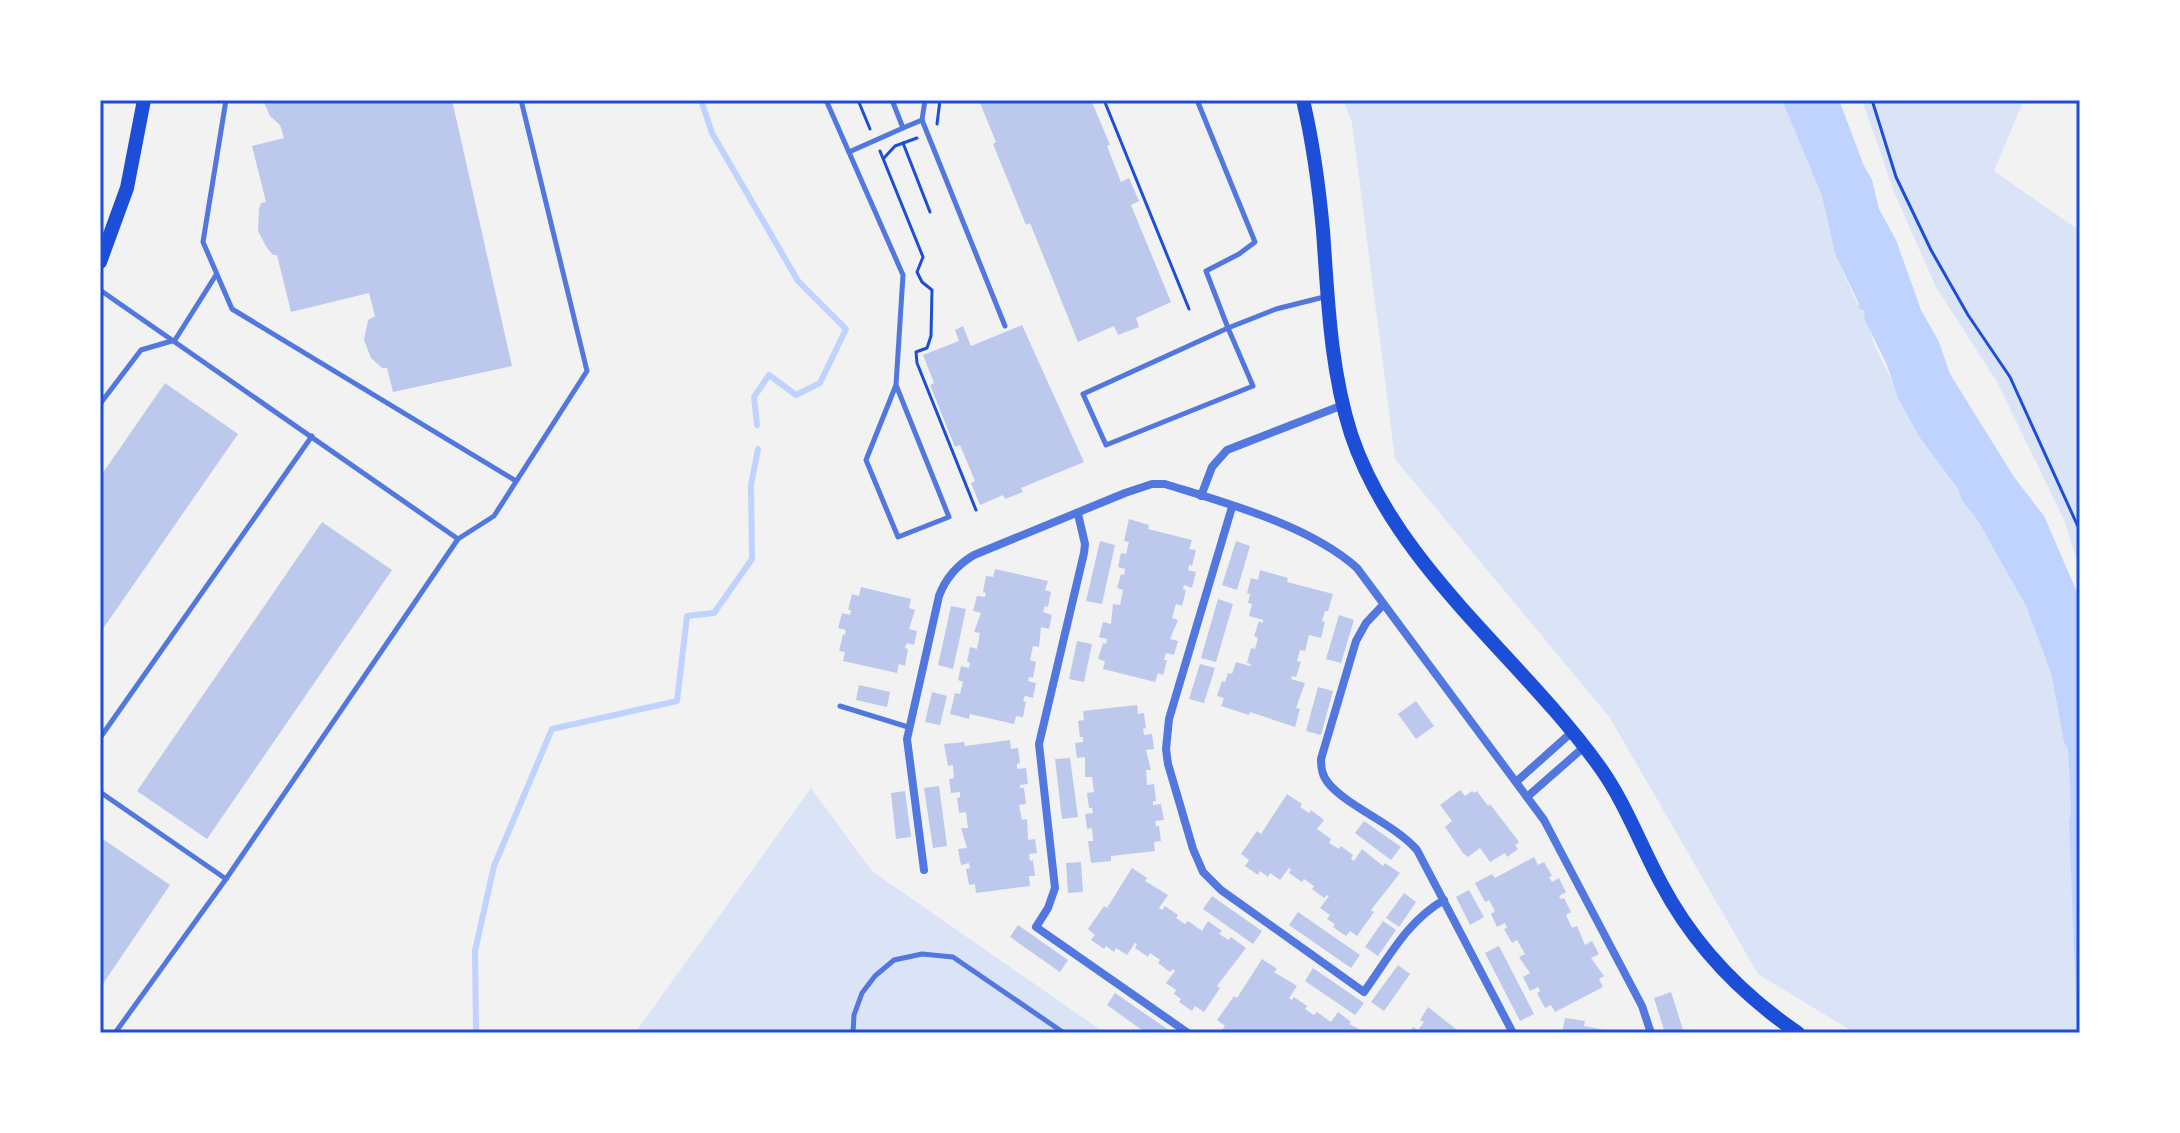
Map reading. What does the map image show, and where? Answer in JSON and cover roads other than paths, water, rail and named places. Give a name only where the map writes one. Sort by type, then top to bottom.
[{"type":"main road","points":[[100,262],[127,188],[144,100]]},
{"type":"main road","points":[[1303,100],[1319,195],[1332,345],[1343,405],[1362,463],[1405,537],[1584,747],[1619,797],[1661,883],[1700,943],[1746,993],[1798,1033]]},
{"type":"street","points":[[1201,496],[1212,467],[1227,450],[1343,405]]},
{"type":"street","points":[[924,870],[908,727],[939,596],[955,568],[974,555],[1152,484],[1165,484],[1305,534],[1333,548],[1357,568],[1552,833],[1642,1006],[1651,1033]]},
{"type":"street","points":[[1232,507],[1166,734],[1168,764],[1197,861],[1211,882],[1221,890],[1364,992],[1414,922],[1426,910],[1444,900]]},
{"type":"street","points":[[1078,514],[1084,553],[1039,744],[1055,878],[1052,899],[1036,927],[1188,1033]]},
{"type":"street","points":[[1383,605],[1366,623],[1353,650],[1321,759],[1322,772],[1333,787],[1411,844],[1422,858],[1513,1033]]},
{"type":"street","points":[[1516,782],[1572,732]]},
{"type":"street","points":[[1527,797],[1584,747]]},
{"type":"lane","points":[[226,100],[203,242],[232,309],[516,481]]},
{"type":"lane","points":[[115,1033],[226,879],[458,539],[494,516],[587,371],[521,100]]},
{"type":"lane","points":[[826,100],[903,275],[896,385],[866,460],[898,537],[949,517],[896,385]]},
{"type":"lane","points":[[892,100],[903,128]]},
{"type":"lane","points":[[925,100],[922,120],[1005,326]]},
{"type":"lane","points":[[1197,100],[1255,242],[1206,271],[1228,328],[1253,386],[1106,445],[1083,394],[1228,328],[1276,309],[1328,296]]},
{"type":"lane","points":[[849,152],[922,120]]},
{"type":"lane","points":[[100,404],[141,350],[175,340],[217,275]]},
{"type":"lane","points":[[100,290],[458,539]]},
{"type":"lane","points":[[100,738],[312,436]]},
{"type":"lane","points":[[840,706],[908,727]]},
{"type":"lane","points":[[100,792],[226,879]]},
{"type":"lane","points":[[853,1033],[854,1015],[862,993],[875,976],[894,960],[922,954],[953,957],[1064,1033]]},
{"type":"water","points":[[1782,100],[1839,100],[1872,180],[1879,209],[1896,240],[1921,310],[1939,342],[1950,374],[2014,477],[2044,516],[2080,599],[2080,1033],[2077,1026],[2068,749],[2051,673],[2026,606],[1978,521],[1920,438],[1898,398],[1887,365],[1864,318],[1865,311],[1858,308],[1859,304],[1835,254],[1822,196]]},
{"type":"waterway","points":[[701,100],[712,133],[798,281],[846,329],[820,383],[796,395],[769,375],[754,397],[757,425]]},
{"type":"waterway","points":[[476,1033],[475,951],[494,866],[552,729],[677,701],[687,616],[714,613],[752,559],[751,485],[758,449]]}]
